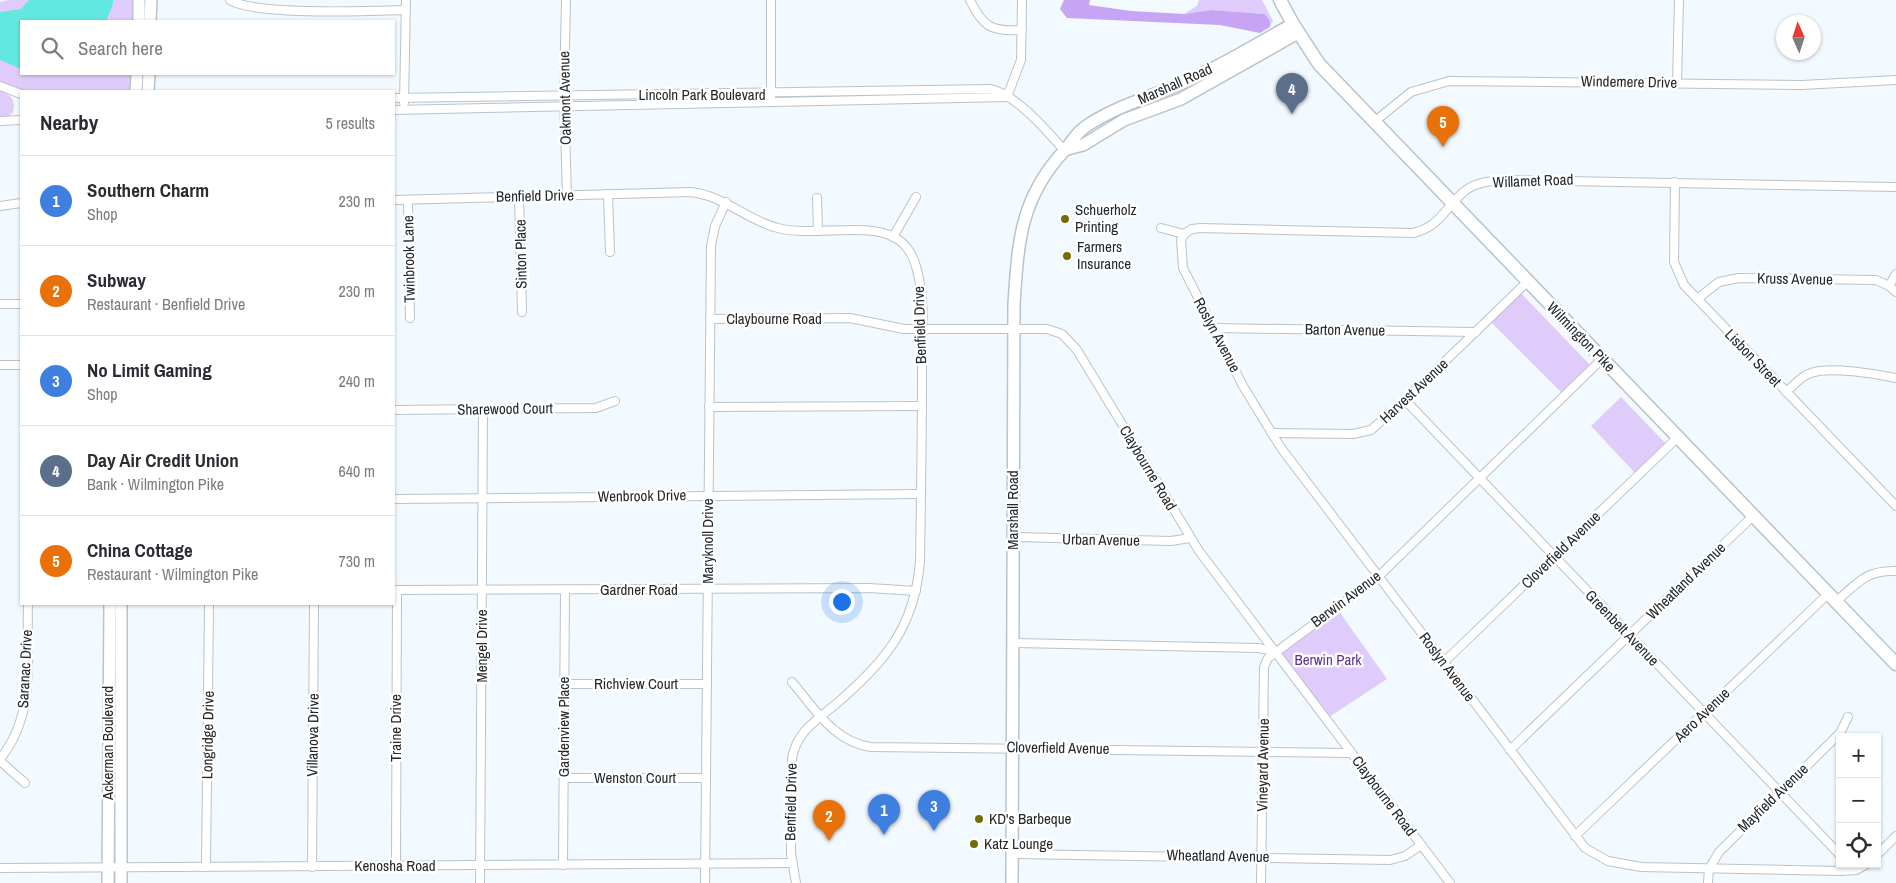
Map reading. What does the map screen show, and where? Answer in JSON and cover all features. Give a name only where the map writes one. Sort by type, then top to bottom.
[{"type":"main road","name":"Wilmington Pike","points":[[1280,0],[1319,64],[1896,664]]},
{"type":"street","points":[[139,0],[139,20]]},
{"type":"street","points":[[150,20],[151,0]]},
{"type":"street","points":[[230,0],[245,6],[310,10],[405,10]]},
{"type":"street","points":[[310,0],[310,10]]},
{"type":"street","points":[[404,110],[406,0]]},
{"type":"street","name":"Oakmont Avenue","points":[[566,0],[564,106],[567,196]]},
{"type":"street","points":[[771,0],[771,103]]},
{"type":"street","points":[[970,0],[978,16],[988,26],[1001,30],[1022,30]]},
{"type":"street","points":[[1007,97],[1021,60],[1022,0]]},
{"type":"street","points":[[1677,83],[1679,0]]},
{"type":"street","name":"Marshall Road","points":[[1012,883],[1014,329],[1017,252],[1024,216],[1035,188],[1044,173],[1074,136],[1091,122],[1190,80],[1296,29]]},
{"type":"street","points":[[136,90],[137,75]]},
{"type":"street","points":[[148,90],[149,75]]},
{"type":"street","name":"Windemere Drive","points":[[1374,122],[1411,92],[1449,81],[1802,85],[1896,80]]},
{"type":"street","points":[[0,86],[20,94]]},
{"type":"street","name":"Lincoln Park Boulevard","points":[[395,98],[564,94],[771,94],[974,89],[998,91],[1007,97],[1030,114],[1064,150]]},
{"type":"street","name":"Lincoln Park Boulevard","points":[[395,110],[1007,97]]},
{"type":"street","points":[[0,120],[20,120]]},
{"type":"street","name":"Willamet Road","points":[[1161,228],[1184,234],[1192,229],[1201,228],[1413,232],[1434,225],[1466,190],[1476,185],[1504,180],[1896,187]]},
{"type":"street","name":"Lisbon Street","points":[[1676,182],[1674,262],[1679,277],[1697,299],[1896,506]]},
{"type":"street","name":"Benfield Drive","points":[[395,200],[691,192],[712,196],[726,202],[769,226],[797,231],[870,231],[893,236],[906,246],[916,265],[921,290],[923,330],[920,561],[916,591],[903,629],[887,654],[866,678],[802,732],[797,740],[792,758],[791,863],[796,883]]},
{"type":"street","points":[[608,194],[610,252]]},
{"type":"street","name":"Sinton Place","points":[[519,197],[522,312]]},
{"type":"street","points":[[893,236],[916,197]]},
{"type":"street","points":[[817,198],[818,231]]},
{"type":"street","name":"Twinbrook Lane","points":[[408,200],[410,318]]},
{"type":"street","name":"Maryknoll Drive","points":[[705,883],[711,246],[715,226],[726,202]]},
{"type":"street","points":[[0,206],[20,203]]},
{"type":"street","name":"Roslyn Avenue","points":[[1184,234],[1181,240],[1182,268],[1213,328],[1289,460],[1575,836],[1594,854],[1612,863],[1641,867],[1709,869],[1836,867]]},
{"type":"street","points":[[1889,286],[1896,274]]},
{"type":"street","name":"Kruss Avenue","points":[[1697,299],[1719,282],[1739,278],[1876,280],[1889,286],[1896,292]]},
{"type":"street","name":"Harvest Avenue","points":[[1272,433],[1362,433],[1378,425],[1528,281]]},
{"type":"street","points":[[0,304],[20,304]]},
{"type":"street","name":"Claybourne Road","points":[[710,319],[850,318],[892,328],[923,330],[1046,329],[1054,330],[1068,338],[1097,382],[1190,538],[1450,883]]},
{"type":"street","name":"Barton Avenue","points":[[1213,328],[1476,332]]},
{"type":"street","name":"Berwin Avenue","points":[[1275,651],[1378,577],[1602,359]]},
{"type":"street","points":[[0,366],[20,365]]},
{"type":"street","points":[[1786,392],[1806,375],[1818,371],[1869,373],[1896,378]]},
{"type":"street","name":"Greenbelt Avenue","points":[[1405,400],[1836,851]]},
{"type":"street","name":"Sharewood Court","points":[[395,410],[596,408],[615,401]]},
{"type":"street","points":[[709,407],[922,406]]},
{"type":"street","name":"Mengel Drive","points":[[480,883],[483,410]]},
{"type":"street","name":"Cloverfield Avenue","points":[[1443,663],[1678,437]]},
{"type":"street","name":"Wenbrook Drive","points":[[395,499],[921,494]]},
{"type":"street","name":"Wheatland Avenue","points":[[1510,750],[1753,516]]},
{"type":"street","name":"Urban Avenue","points":[[1012,537],[1171,541],[1190,538]]},
{"type":"street","name":"Aero Avenue","points":[[1575,836],[1704,713],[1832,598],[1862,578],[1880,571],[1896,571]]},
{"type":"street","name":"Gardner Road","points":[[396,590],[869,588],[916,591]]},
{"type":"street","name":"Traine Drive","points":[[396,590],[396,866]]},
{"type":"street","name":"Gardenview Place","points":[[563,865],[565,590]]},
{"type":"street","name":"Saranac Drive","points":[[0,760],[16,736],[25,707],[28,605]]},
{"type":"street","name":"Ackerman Boulevard","points":[[108,883],[110,605]]},
{"type":"street","name":"Ackerman Boulevard","points":[[121,605],[121,883]]},
{"type":"street","name":"Longridge Drive","points":[[206,867],[209,605]]},
{"type":"street","name":"Villanova Drive","points":[[312,867],[314,605]]},
{"type":"street","points":[[1012,642],[1248,648],[1275,651]]},
{"type":"street","name":"Vineyard Avenue","points":[[1261,883],[1264,668],[1268,658],[1275,651]]},
{"type":"street","name":"Cloverfield Avenue","points":[[792,682],[842,738],[857,745],[882,748],[1351,753]]},
{"type":"street","name":"Richview Court","points":[[565,684],[707,684]]},
{"type":"street","name":"Mayfield Avenue","points":[[1708,883],[1709,869],[1718,852],[1840,733],[1848,717]]},
{"type":"street","points":[[0,760],[25,783]]},
{"type":"street","name":"Wenston Court","points":[[564,778],[706,778]]},
{"type":"street","points":[[1881,851],[1896,836]]},
{"type":"street","name":"Wheatland Avenue","points":[[1012,854],[1390,860],[1405,856],[1421,844]]},
{"type":"street","name":"Kenosha Road","points":[[0,868],[791,863]]},
{"type":"green space","points":[[9,0],[135,0],[135,20],[20,20],[20,75],[133,75],[132,90],[21,90],[0,82],[0,2]]},
{"type":"green space","points":[[1199,0],[1262,0],[1273,21],[1270,27],[1270,21],[1265,14],[1211,10],[1184,14],[1197,6]]},
{"type":"green space","points":[[0,90],[10,96],[13,101],[13,112],[9,116],[0,117]]},
{"type":"green space","points":[[1521,293],[1590,365],[1563,394],[1491,322]]},
{"type":"green space","points":[[1621,397],[1667,445],[1636,474],[1591,426]]},
{"type":"green space","name":"Berwin Park","points":[[1336,607],[1387,679],[1326,719],[1275,651]]},
{"type":"shaded area","points":[[29,0],[113,0],[106,20],[20,20],[20,69],[0,60],[0,12],[21,9]]},
{"type":"shaded area","points":[[1064,0],[1090,0],[1089,5],[1131,11],[1184,14],[1211,10],[1265,14],[1270,21],[1270,27],[1260,33],[1220,25],[1067,18],[1060,9]]},
{"type":"place","name":"Day Air Credit Union","points":[[1292,114]]},
{"type":"place","name":"China Cottage","points":[[1443,147]]},
{"type":"place","name":"Schuerholz Printing","points":[[1065,219]]},
{"type":"place","name":"Farmers Insurance","points":[[1067,256]]},
{"type":"place","name":"KD's Barbeque","points":[[979,819]]},
{"type":"place","name":"No Limit Gaming","points":[[934,831]]},
{"type":"place","name":"Southern Charm","points":[[884,835]]},
{"type":"place","name":"Subway","points":[[829,841]]},
{"type":"place","name":"Katz Lounge","points":[[974,844]]}]
